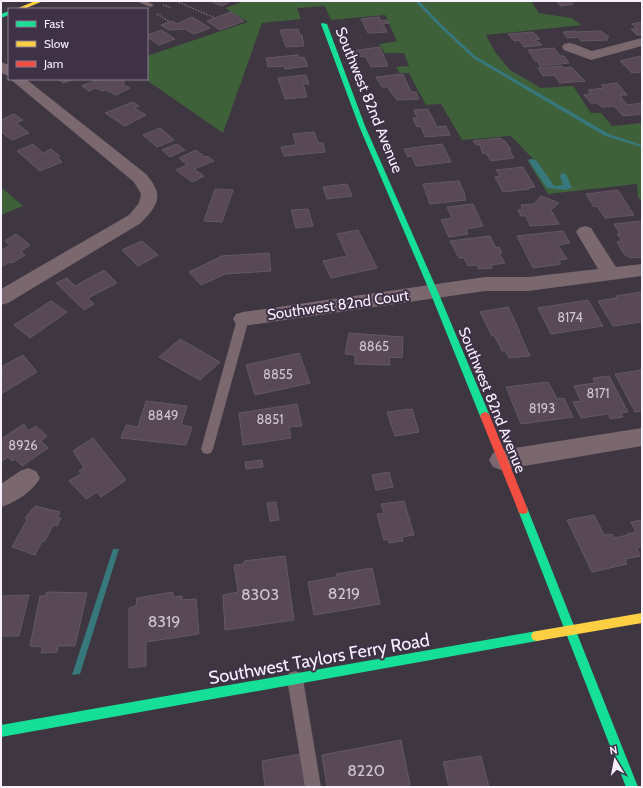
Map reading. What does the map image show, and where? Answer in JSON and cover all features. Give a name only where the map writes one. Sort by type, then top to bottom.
[{"type":"street","points":[[22,8],[40,1]]},
{"type":"street","name":"Southwest 82nd Avenue","points":[[324,24],[338,68],[433,291],[571,630],[632,787]]},
{"type":"street","points":[[591,56],[619,47],[642,42]]},
{"type":"street","points":[[569,47],[591,56],[599,69]]},
{"type":"street","points":[[1,298],[131,221],[141,213],[148,204],[151,195],[147,186],[140,178],[18,80]]},
{"type":"street","points":[[585,232],[611,274]]},
{"type":"street","name":"Southwest 82nd Court","points":[[243,319],[485,284],[528,284],[642,270]]},
{"type":"street","points":[[501,460],[642,437]]},
{"type":"street","points":[[1,497],[28,478]]},
{"type":"street","name":"Southwest Taylors Ferry Road","points":[[1,731],[642,618]]},
{"type":"lane","points":[[140,1],[150,5],[143,8]]},
{"type":"lane","points":[[207,449],[243,319]]},
{"type":"lane","points":[[295,679],[313,787]]},
{"type":"path","points":[[176,1],[215,18]]},
{"type":"green space","points":[[238,1],[531,1],[539,13],[571,18],[582,25],[486,35],[495,52],[510,70],[541,88],[573,86],[591,113],[601,113],[612,126],[642,123],[642,201],[638,198],[637,184],[548,194],[528,161],[534,160],[511,136],[462,140],[441,104],[426,105],[409,73],[400,73],[396,67],[409,66],[404,53],[385,53],[379,44],[397,41],[385,15],[331,20],[325,6],[297,8],[301,19],[262,23],[223,133],[146,80],[148,80],[148,56],[248,22],[225,8],[240,3]]},
{"type":"green space","points":[[1,187],[23,206],[1,215]]},
{"type":"water","points":[[528,160],[536,160],[554,186],[563,185],[560,176],[562,173],[566,174],[572,188],[565,190],[547,188]]},
{"type":"water","points":[[113,549],[119,549],[80,674],[72,675]]},
{"type":"building","points":[[210,1],[231,1],[222,6]]},
{"type":"building","points":[[556,1],[570,1],[573,4],[561,6]]},
{"type":"building","points":[[231,12],[244,21],[220,30],[207,21]]},
{"type":"building","points":[[192,17],[210,28],[194,34],[185,29],[169,30],[161,25],[173,21],[177,24]]},
{"type":"building","points":[[379,17],[381,21],[386,20],[389,23],[383,24],[387,32],[368,33],[361,19]]},
{"type":"building","points":[[642,22],[642,35],[637,35],[631,29],[637,29],[632,24]]},
{"type":"building","points":[[298,29],[300,35],[302,35],[304,46],[286,47],[280,30]]},
{"type":"building","points":[[162,30],[175,39],[159,45],[148,38],[148,35]]},
{"type":"building","points":[[601,31],[609,37],[606,37],[608,40],[581,41],[578,37],[567,38],[563,32]]},
{"type":"building","points":[[533,32],[540,39],[535,40],[542,45],[524,47],[519,40],[514,41],[508,34]]},
{"type":"building","points":[[380,47],[388,66],[371,67],[366,57],[354,56],[352,51]]},
{"type":"building","points":[[554,48],[560,56],[564,56],[569,63],[540,66],[528,50]]},
{"type":"building","points":[[298,55],[299,58],[304,57],[308,66],[285,69],[284,66],[268,67],[266,58]]},
{"type":"building","points":[[640,56],[642,57],[642,72],[632,73],[620,61]]},
{"type":"building","points":[[562,66],[564,68],[571,67],[585,81],[560,83],[554,75],[543,76],[538,68]]},
{"type":"building","points":[[403,74],[411,92],[416,92],[419,99],[397,100],[387,87],[382,87],[376,77]]},
{"type":"building","points":[[306,75],[309,84],[303,84],[307,97],[285,99],[278,78]]},
{"type":"building","points":[[59,80],[72,80],[63,83]]},
{"type":"building","points":[[97,80],[121,80],[125,82],[122,84],[130,88],[116,95],[106,90],[102,91],[95,88],[89,91],[82,86]]},
{"type":"building","points":[[617,83],[627,95],[620,95],[623,99],[621,99],[622,101],[624,101],[627,105],[642,103],[642,114],[623,116],[614,106],[602,107],[597,103],[591,103],[584,95],[591,94],[588,90],[604,88],[601,85]]},
{"type":"building","points":[[133,102],[139,106],[134,108],[146,115],[125,126],[105,113]]},
{"type":"building","points":[[428,109],[437,127],[446,126],[450,135],[425,137],[421,126],[417,127],[413,118],[417,118],[414,110]]},
{"type":"building","points":[[14,114],[23,120],[16,123],[29,133],[12,140],[1,132],[1,120]]},
{"type":"building","points":[[160,128],[174,140],[157,147],[143,135]]},
{"type":"building","points":[[314,132],[318,143],[323,143],[325,152],[284,156],[281,147],[296,145],[293,134]]},
{"type":"building","points":[[501,138],[511,150],[509,150],[514,158],[491,161],[486,153],[483,154],[480,145],[476,145],[473,141]]},
{"type":"building","points":[[33,144],[43,153],[51,149],[60,156],[58,158],[62,162],[40,171],[17,151]]},
{"type":"building","points":[[177,144],[185,150],[170,157],[162,150]]},
{"type":"building","points":[[442,144],[451,162],[416,166],[412,156],[408,157],[404,149]]},
{"type":"building","points":[[196,150],[205,157],[207,156],[214,161],[194,169],[204,176],[192,182],[176,170],[187,165],[179,158]]},
{"type":"building","points":[[523,167],[535,187],[503,192],[495,177],[500,176],[496,170]]},
{"type":"building","points":[[459,181],[466,200],[430,204],[423,184]]},
{"type":"building","points":[[347,184],[352,196],[327,199],[323,187]]},
{"type":"building","points":[[215,189],[233,190],[222,222],[204,221]]},
{"type":"building","points":[[618,190],[634,215],[605,218],[597,206],[594,207],[586,194]]},
{"type":"building","points":[[541,196],[559,203],[551,210],[559,224],[530,226],[526,216],[521,216],[518,210],[522,210],[521,205],[534,204]]},
{"type":"building","points":[[473,204],[483,226],[466,229],[468,234],[449,237],[441,220],[452,218],[447,207]]},
{"type":"building","points":[[308,209],[313,226],[296,228],[291,210]]},
{"type":"building","points":[[642,221],[642,257],[631,258],[624,254],[617,242],[622,241],[617,234],[620,234],[614,224]]},
{"type":"building","points":[[358,230],[377,268],[331,278],[323,261],[347,256],[337,234]]},
{"type":"building","points":[[563,231],[570,243],[558,245],[567,259],[558,260],[561,264],[533,268],[517,236]]},
{"type":"building","points":[[16,234],[30,245],[21,251],[25,255],[12,263],[10,262],[1,267],[1,251],[10,245],[5,241]]},
{"type":"building","points":[[490,236],[496,248],[499,247],[502,253],[499,253],[505,263],[491,265],[492,268],[479,269],[477,265],[468,266],[464,258],[459,258],[450,241]]},
{"type":"building","points":[[142,241],[158,255],[138,266],[122,250]]},
{"type":"building","points":[[269,253],[271,271],[225,274],[201,285],[189,272],[222,256]]},
{"type":"building","points":[[104,270],[117,283],[88,298],[94,304],[84,310],[56,283],[67,278],[75,286]]},
{"type":"building","points":[[641,292],[642,322],[613,326],[598,301],[617,298],[616,296]]},
{"type":"building","points":[[588,300],[603,326],[551,334],[538,308]]},
{"type":"building","points":[[51,301],[67,312],[30,338],[14,325]]},
{"type":"building","points":[[508,307],[530,356],[509,358],[505,351],[502,351],[494,335],[492,336],[480,312]]},
{"type":"building","points":[[349,333],[403,337],[402,358],[389,357],[390,365],[355,364],[355,355],[345,354]]},
{"type":"building","points":[[180,339],[220,362],[200,380],[159,357]]},
{"type":"building","points":[[299,353],[310,383],[255,395],[246,365]]},
{"type":"building","points":[[23,355],[37,372],[1,394],[1,374],[3,372],[1,367]]},
{"type":"building","points":[[642,370],[642,411],[635,412],[615,374]]},
{"type":"building","points":[[609,376],[628,412],[621,413],[623,417],[610,419],[608,414],[581,418],[573,402],[581,401],[574,386],[595,383],[593,378]]},
{"type":"building","points":[[548,382],[557,399],[564,398],[573,417],[521,424],[506,387]]},
{"type":"building","points":[[146,401],[187,406],[181,425],[192,427],[186,445],[121,438],[126,425],[138,427]]},
{"type":"building","points":[[297,404],[302,426],[289,427],[291,438],[243,445],[239,413]]},
{"type":"building","points":[[412,409],[419,432],[395,436],[387,412]]},
{"type":"building","points":[[24,424],[28,431],[36,426],[47,436],[41,441],[48,448],[22,466],[15,459],[12,461],[8,457],[1,462],[1,439]]},
{"type":"building","points":[[93,438],[126,480],[101,497],[97,492],[86,499],[69,481],[81,474],[79,471],[84,468],[73,451]]},
{"type":"building","points":[[262,460],[263,467],[246,469],[245,462]]},
{"type":"building","points":[[389,472],[393,487],[376,490],[372,475]]},
{"type":"building","points":[[404,501],[414,535],[402,537],[403,541],[389,543],[388,539],[384,540],[377,514],[384,513],[381,504]]},
{"type":"building","points":[[276,502],[279,520],[270,521],[267,503]]},
{"type":"building","points":[[35,506],[60,512],[57,518],[61,518],[57,526],[53,525],[45,541],[42,541],[35,555],[12,547],[27,520],[25,518]]},
{"type":"building","points":[[594,515],[604,535],[612,534],[614,538],[636,532],[631,522],[642,520],[642,547],[637,548],[640,556],[625,559],[627,564],[592,572],[567,520]]},
{"type":"building","points":[[285,556],[294,620],[225,630],[223,595],[238,592],[234,565],[244,564],[244,561]]},
{"type":"building","points":[[372,568],[380,604],[314,615],[308,582],[337,577],[336,574]]},
{"type":"building","points":[[47,592],[87,593],[75,646],[58,646],[57,652],[41,653],[42,647],[30,646],[40,596],[45,596]]},
{"type":"building","points":[[173,592],[173,597],[182,596],[182,600],[196,599],[199,634],[146,642],[146,666],[129,668],[129,608],[136,606],[137,598]]},
{"type":"building","points":[[29,595],[19,636],[1,636],[1,596]]},
{"type":"building","points":[[401,740],[410,785],[401,787],[327,787],[322,755]]},
{"type":"building","points":[[301,754],[306,787],[265,787],[262,761]]},
{"type":"building","points":[[481,756],[489,787],[449,787],[443,762]]},
{"type":"waterway","points":[[417,1],[474,57],[607,135],[642,146]]},
{"type":"traffic: fast","points":[[1,16],[8,13]]},
{"type":"traffic: fast","points":[[324,24],[362,126],[434,292],[485,416]]},
{"type":"traffic: fast","points":[[523,510],[632,787]]},
{"type":"traffic: fast","points":[[1,731],[537,636]]},
{"type":"traffic: slow","points":[[22,8],[40,1]]},
{"type":"traffic: slow","points":[[537,636],[642,618]]},
{"type":"traffic: jam","points":[[485,416],[523,510]]}]
